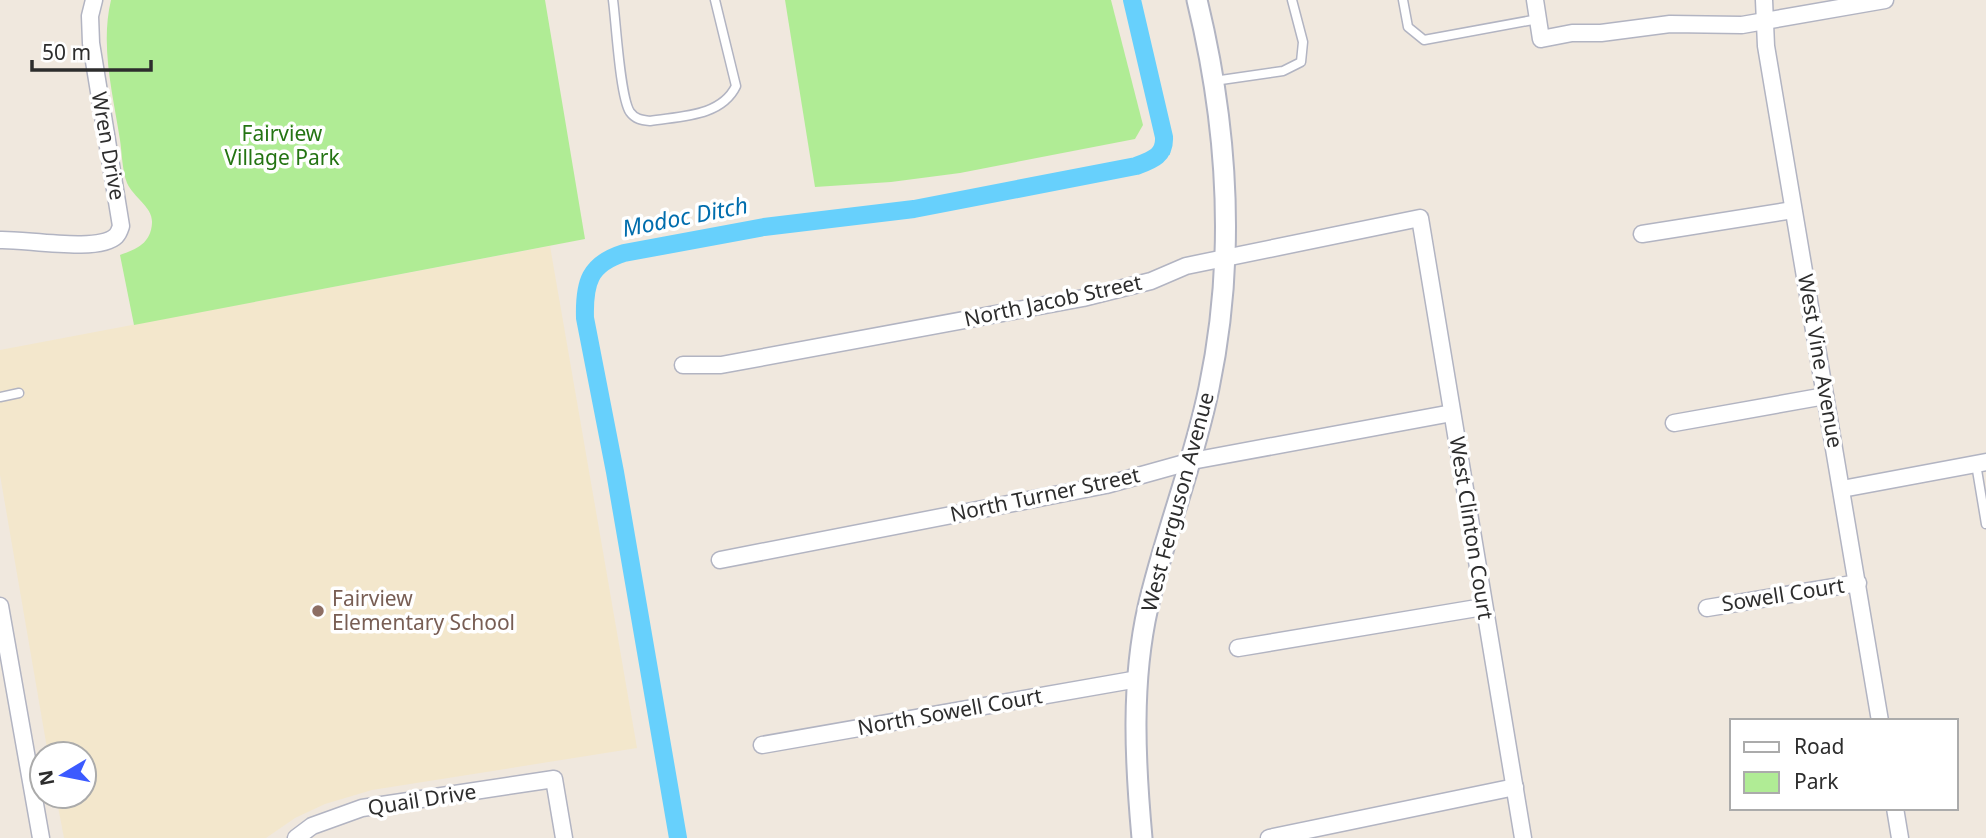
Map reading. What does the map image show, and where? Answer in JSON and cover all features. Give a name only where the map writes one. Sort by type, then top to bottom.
[{"type":"street","name":"Wren Drive","points":[[0,240],[76,244],[105,242],[116,236],[121,226],[90,43],[90,16],[94,0]]},
{"type":"street","name":"West Ferguson Avenue","points":[[1142,838],[1135,744],[1138,679],[1148,608],[1192,461],[1210,386],[1220,321],[1225,258],[1226,198],[1214,81],[1197,0]]},
{"type":"street","points":[[1535,0],[1541,39],[1572,33],[1601,33],[1671,24],[1742,25],[1885,0]]},
{"type":"street","name":"West Vine Avenue","points":[[1764,0],[1766,46],[1880,719]]},
{"type":"street","points":[[1642,234],[1793,209]]},
{"type":"street","name":"North Jacob Street","points":[[683,365],[721,365],[1083,298],[1151,281],[1186,266],[1420,218]]},
{"type":"street","name":"West Clinton Court","points":[[1420,218],[1523,838]]},
{"type":"street","points":[[1674,423],[1825,396]]},
{"type":"street","name":"North Turner Street","points":[[720,560],[1106,485],[1192,461],[1452,414]]},
{"type":"street","points":[[1842,489],[1981,463]]},
{"type":"street","name":"Sowell Court","points":[[1707,608],[1858,583]]},
{"type":"street","points":[[0,606],[41,838]]},
{"type":"street","points":[[1238,648],[1483,607]]},
{"type":"street","name":"North Sowell Court","points":[[762,745],[1138,679]]},
{"type":"street","name":"Quail Drive","points":[[296,838],[312,826],[362,808],[554,779],[564,838]]},
{"type":"street","points":[[1279,837],[1515,787]]},
{"type":"street","points":[[1895,810],[1900,838]]},
{"type":"lane","points":[[613,0],[624,94],[630,111],[639,119],[650,121],[719,107],[730,97],[736,86],[715,0]]},
{"type":"lane","points":[[1214,81],[1283,71],[1301,62],[1303,42],[1293,0]]},
{"type":"lane","points":[[1403,0],[1408,27],[1424,40],[1538,19]]},
{"type":"lane","points":[[0,397],[19,393]]},
{"type":"lane","points":[[1981,463],[1986,524]]},
{"type":"shaded area","name":"Fairview Elementary School","points":[[550,246],[637,748],[372,790],[325,804],[295,818],[266,838],[64,838],[59,810],[98,810],[98,740],[46,740],[0,475],[0,350]]},
{"type":"green space","name":"Fairview Village Park","points":[[111,0],[545,0],[585,239],[134,325],[120,255],[137,248],[146,240],[151,230],[152,217],[130,188],[124,173],[107,52]]},
{"type":"green space","points":[[785,0],[1111,0],[1143,125],[1135,139],[960,173],[891,182],[815,187]]},
{"type":"waterway","name":"Modoc Ditch","points":[[678,838],[615,472],[585,318],[586,295],[591,277],[603,263],[624,253],[764,227],[914,209],[1136,166],[1152,159],[1160,153],[1164,137],[1132,0]]},
{"type":"waterway","name":"Modoc Ditch","points":[[1163,150],[1168,153]]},
{"type":"place","name":"Fairview Elementary School","points":[[318,611]]}]
